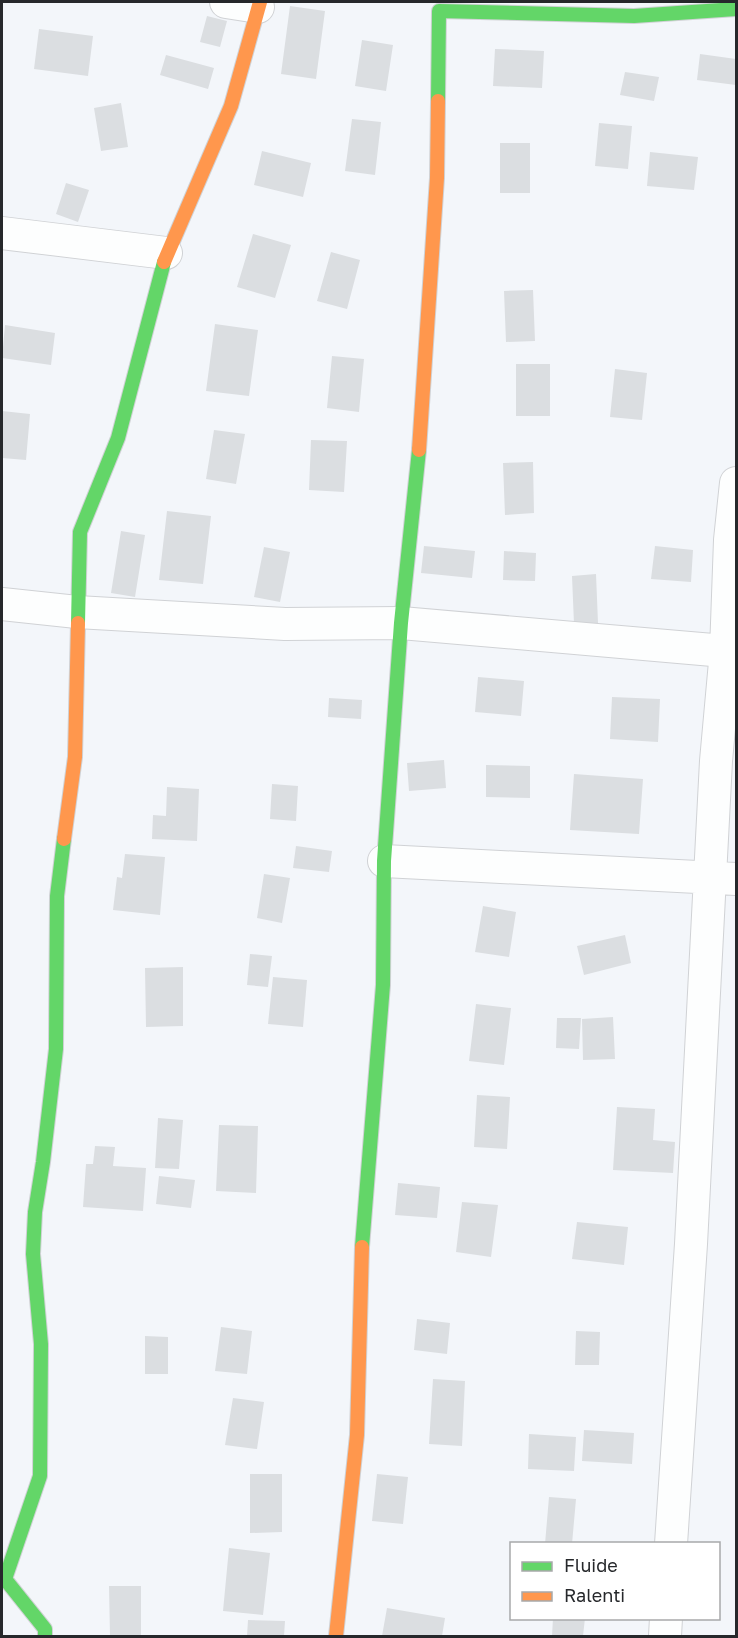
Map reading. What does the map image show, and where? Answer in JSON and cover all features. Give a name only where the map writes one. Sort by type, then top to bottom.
[{"type":"street","points":[[45,1636],[45,1629],[3,1579],[39,1476],[41,1344],[33,1254],[34,1212],[43,1162],[56,1049],[57,896],[75,757],[80,532],[118,438],[166,253],[231,106],[259,4],[226,2]]},
{"type":"street","points":[[336,1636],[357,1435],[362,1250],[383,985],[384,861],[401,623],[420,440],[437,178],[439,11],[634,16],[736,9]]},
{"type":"street","points":[[2,233],[166,253]]},
{"type":"street","points":[[671,1542],[691,1244],[723,878],[731,651],[730,540],[736,483]]},
{"type":"street","points":[[2,604],[77,612],[285,624],[401,623],[731,651]]},
{"type":"street","points":[[384,861],[723,878]]},
{"type":"street","points":[[665,1636],[666,1620]]},
{"type":"building","points":[[290,6],[325,11],[316,79],[281,74]]},
{"type":"building","points":[[207,16],[227,21],[220,47],[200,42]]},
{"type":"building","points":[[39,29],[93,36],[88,76],[34,69]]},
{"type":"building","points":[[362,40],[393,45],[386,91],[355,86]]},
{"type":"building","points":[[495,49],[544,51],[542,88],[493,86]]},
{"type":"building","points":[[700,54],[736,59],[736,85],[697,80]]},
{"type":"building","points":[[166,55],[214,68],[208,89],[160,75]]},
{"type":"building","points":[[625,72],[659,77],[654,101],[620,95]]},
{"type":"building","points":[[121,103],[128,147],[101,151],[94,108]]},
{"type":"building","points":[[352,119],[381,122],[375,175],[345,171]]},
{"type":"building","points":[[599,123],[632,126],[628,169],[595,166]]},
{"type":"building","points":[[500,143],[530,143],[530,193],[500,193]]},
{"type":"building","points":[[262,151],[311,163],[303,197],[254,185]]},
{"type":"building","points":[[650,152],[698,157],[694,190],[647,186]]},
{"type":"building","points":[[66,183],[89,190],[78,222],[56,214]]},
{"type":"building","points":[[253,234],[291,245],[275,298],[237,287]]},
{"type":"building","points":[[331,252],[360,260],[347,309],[317,301]]},
{"type":"building","points":[[533,290],[535,341],[506,342],[504,291]]},
{"type":"building","points":[[215,324],[258,330],[249,396],[206,391]]},
{"type":"building","points":[[5,325],[55,333],[51,365],[2,358]]},
{"type":"building","points":[[332,356],[364,359],[359,412],[327,408]]},
{"type":"building","points":[[516,364],[550,364],[550,416],[516,416]]},
{"type":"building","points":[[615,369],[647,373],[642,420],[610,417]]},
{"type":"building","points":[[2,411],[30,414],[26,460],[2,458]]},
{"type":"building","points":[[214,430],[245,434],[236,484],[206,479]]},
{"type":"building","points":[[311,440],[347,441],[344,492],[309,490]]},
{"type":"building","points":[[533,462],[534,513],[505,515],[503,463]]},
{"type":"building","points":[[167,511],[211,516],[203,584],[159,580]]},
{"type":"building","points":[[121,531],[145,535],[135,597],[111,593]]},
{"type":"building","points":[[424,546],[475,551],[472,578],[421,573]]},
{"type":"building","points":[[655,546],[693,550],[691,582],[651,579]]},
{"type":"building","points":[[264,547],[290,552],[280,602],[254,597]]},
{"type":"building","points":[[504,551],[536,553],[535,581],[503,580]]},
{"type":"building","points":[[596,574],[598,623],[574,624],[572,576]]},
{"type":"building","points":[[478,677],[524,681],[521,716],[475,712]]},
{"type":"building","points":[[612,697],[660,699],[658,742],[610,739]]},
{"type":"building","points":[[329,698],[362,700],[361,719],[328,717]]},
{"type":"building","points":[[444,760],[446,788],[409,791],[407,763]]},
{"type":"building","points":[[486,765],[530,766],[530,798],[486,797]]},
{"type":"building","points":[[574,774],[643,779],[639,834],[570,830]]},
{"type":"building","points":[[272,784],[298,786],[296,821],[270,819]]},
{"type":"building","points":[[167,787],[199,789],[197,841],[152,839],[153,815],[166,816]]},
{"type":"building","points":[[296,846],[332,851],[329,872],[293,868]]},
{"type":"building","points":[[125,854],[165,857],[160,915],[113,910],[117,877],[122,878]]},
{"type":"building","points":[[264,874],[290,878],[282,923],[257,918]]},
{"type":"building","points":[[483,906],[516,912],[509,957],[475,952]]},
{"type":"building","points":[[625,935],[631,963],[584,975],[577,946]]},
{"type":"building","points":[[250,954],[272,956],[268,987],[247,985]]},
{"type":"building","points":[[183,967],[183,1026],[146,1027],[145,968]]},
{"type":"building","points":[[273,977],[307,980],[303,1027],[268,1024]]},
{"type":"building","points":[[476,1004],[511,1008],[504,1065],[469,1061]]},
{"type":"building","points":[[613,1017],[615,1059],[583,1060],[582,1019]]},
{"type":"building","points":[[557,1018],[581,1018],[579,1049],[556,1048]]},
{"type":"building","points":[[477,1095],[510,1097],[507,1149],[474,1147]]},
{"type":"building","points":[[617,1107],[655,1109],[653,1140],[675,1142],[673,1173],[613,1170]]},
{"type":"building","points":[[158,1118],[183,1120],[179,1169],[155,1168]]},
{"type":"building","points":[[219,1125],[258,1126],[256,1193],[216,1191]]},
{"type":"building","points":[[95,1146],[115,1147],[113,1166],[146,1168],[143,1211],[83,1207],[86,1164],[93,1164]]},
{"type":"building","points":[[159,1176],[195,1180],[191,1208],[156,1204]]},
{"type":"building","points":[[398,1183],[440,1187],[437,1218],[395,1215]]},
{"type":"building","points":[[462,1202],[498,1205],[491,1257],[456,1252]]},
{"type":"building","points":[[577,1222],[628,1227],[624,1265],[572,1259]]},
{"type":"building","points":[[417,1319],[450,1323],[447,1354],[414,1350]]},
{"type":"building","points":[[221,1327],[252,1331],[247,1374],[215,1371]]},
{"type":"building","points":[[576,1331],[600,1332],[599,1365],[575,1365]]},
{"type":"building","points":[[145,1336],[168,1337],[168,1374],[145,1374]]},
{"type":"building","points":[[433,1379],[465,1381],[462,1446],[429,1444]]},
{"type":"building","points":[[233,1398],[264,1402],[257,1449],[225,1445]]},
{"type":"building","points":[[584,1430],[634,1433],[632,1464],[582,1461]]},
{"type":"building","points":[[529,1434],[576,1437],[574,1471],[528,1469]]},
{"type":"building","points":[[250,1474],[282,1474],[282,1532],[250,1533]]},
{"type":"building","points":[[377,1474],[408,1477],[403,1524],[372,1521]]},
{"type":"building","points":[[549,1497],[576,1499],[572,1542],[545,1542]]},
{"type":"building","points":[[229,1548],[270,1553],[263,1615],[223,1611]]},
{"type":"building","points":[[109,1586],[141,1586],[141,1636],[110,1636]]},
{"type":"building","points":[[387,1608],[445,1618],[442,1636],[382,1636]]},
{"type":"building","points":[[248,1620],[285,1621],[284,1636],[247,1636]]},
{"type":"building","points":[[553,1620],[585,1620],[583,1636],[552,1636]]},
{"type":"traffic: fast","points":[[438,101],[439,11],[634,16],[736,9]]},
{"type":"traffic: fast","points":[[78,623],[80,532],[118,438],[164,262]]},
{"type":"traffic: fast","points":[[362,1247],[383,985],[384,861],[401,623],[419,450]]},
{"type":"traffic: fast","points":[[45,1636],[45,1629],[5,1579],[40,1476],[41,1344],[33,1254],[35,1212],[56,1049],[57,896],[64,839]]},
{"type":"traffic: slow","points":[[164,262],[231,106],[260,2]]},
{"type":"traffic: slow","points":[[419,450],[437,178],[438,101]]},
{"type":"traffic: slow","points":[[64,839],[75,757],[78,623]]},
{"type":"traffic: slow","points":[[336,1636],[357,1435],[362,1247]]}]
